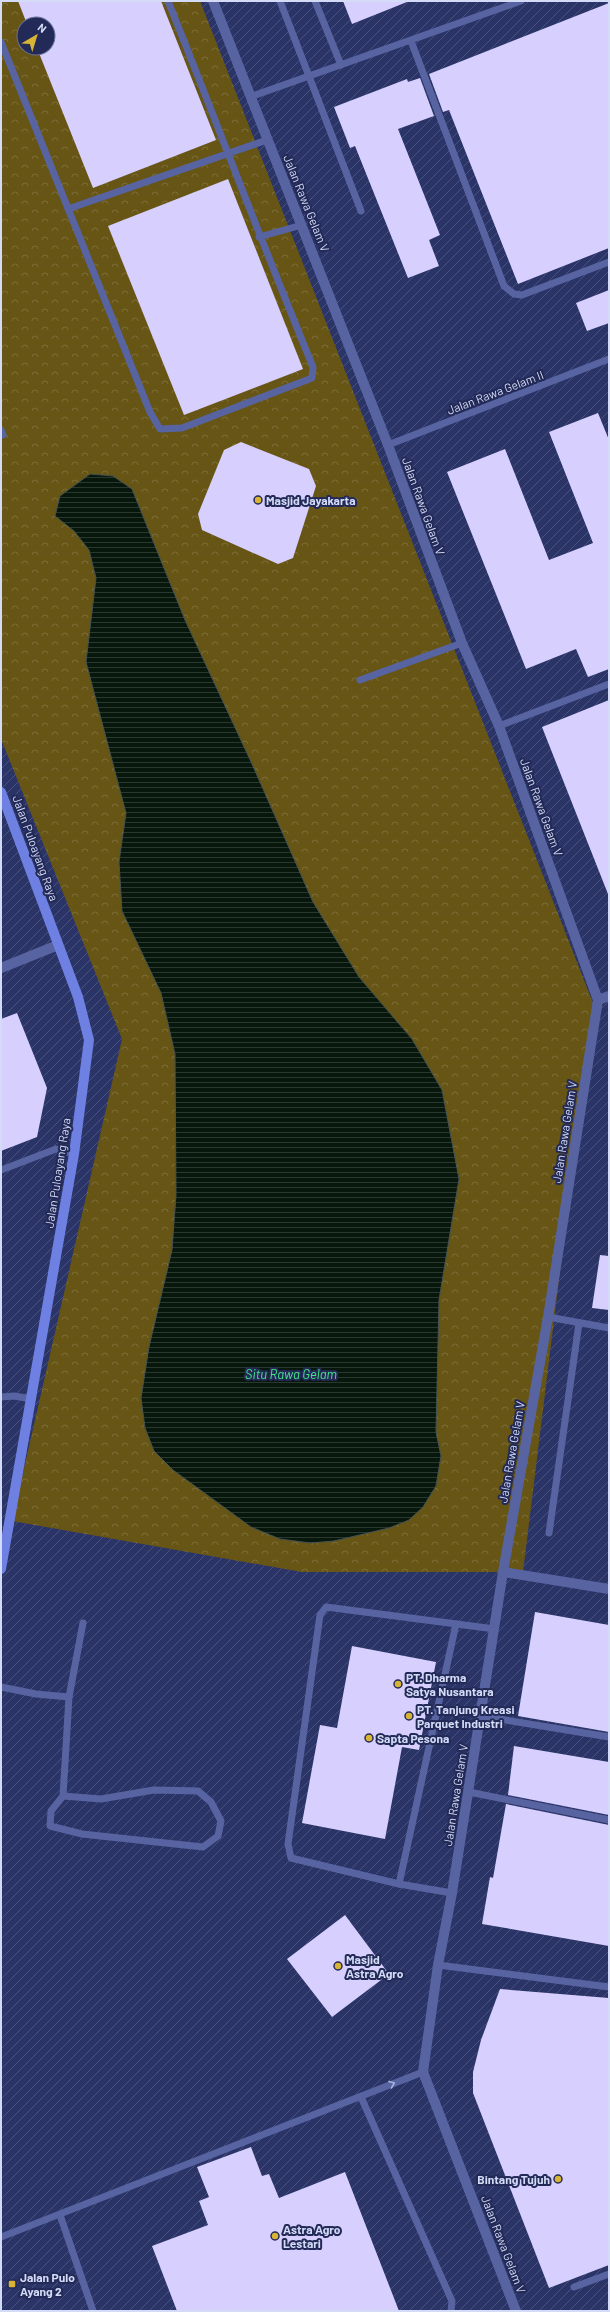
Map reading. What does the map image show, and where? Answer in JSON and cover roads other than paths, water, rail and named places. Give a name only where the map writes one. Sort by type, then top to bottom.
[{"type":"street","name":"Jalan Rawa Gelam V","points":[[213,1],[388,445],[462,644],[499,726],[598,1000],[548,1317],[503,1572],[469,1792],[438,1966],[423,2072],[516,2311]]},
{"type":"street","name":"Jalan Puloayang Raya","points":[[1,792],[78,997],[89,1040],[74,1154],[1,1570]]},
{"type":"street","points":[[1,968],[58,945]]},
{"type":"street","points":[[598,1000],[609,996]]},
{"type":"street","points":[[503,1572],[609,1589]]},
{"type":"lane","points":[[1,42],[150,412],[160,430],[182,428],[312,378],[313,367],[259,237],[229,153],[168,1]]},
{"type":"lane","points":[[280,1],[361,212]]},
{"type":"lane","points":[[315,1],[341,65]]},
{"type":"lane","points":[[250,97],[521,1]]},
{"type":"lane","points":[[411,41],[504,286],[514,294],[522,295],[609,262]]},
{"type":"lane","points":[[68,209],[267,140]]},
{"type":"lane","points":[[259,237],[302,225]]},
{"type":"lane","name":"Jalan Rawa Gelam II","points":[[388,445],[609,360]]},
{"type":"lane","points":[[360,680],[462,644]]},
{"type":"lane","points":[[499,726],[609,684]]},
{"type":"lane","points":[[1,1170],[56,1149],[74,1154]]},
{"type":"lane","points":[[548,1317],[609,1328]]},
{"type":"lane","points":[[550,1533],[578,1323]]},
{"type":"lane","points":[[1,1397],[14,1396],[32,1399]]},
{"type":"lane","points":[[452,1893],[398,1884],[291,1858],[288,1844],[320,1615],[326,1607],[495,1629]]},
{"type":"lane","points":[[64,1796],[102,1799],[154,1790],[198,1791],[211,1802],[221,1821],[218,1836],[202,1847],[82,1834],[61,1830],[50,1826],[51,1811],[64,1796],[69,1697],[83,1623]]},
{"type":"lane","points":[[398,1884],[456,1624]]},
{"type":"lane","points":[[1,1687],[36,1694],[69,1697]]},
{"type":"lane","points":[[481,1716],[609,1737]]},
{"type":"lane","points":[[469,1792],[609,1820]]},
{"type":"lane","points":[[438,1966],[609,1987]]},
{"type":"lane","points":[[1,2237],[423,2072]]},
{"type":"lane","points":[[361,2097],[452,2301],[451,2311]]},
{"type":"lane","points":[[60,2215],[93,2311]]},
{"type":"lane","points":[[574,2287],[609,2274]]},
{"type":"water","name":"Situ Rawa Gelam","points":[[90,474],[113,476],[132,489],[185,620],[252,764],[313,902],[359,977],[412,1039],[442,1090],[459,1179],[439,1300],[436,1432],[441,1456],[436,1486],[423,1507],[409,1520],[389,1528],[334,1541],[310,1543],[280,1539],[251,1527],[173,1470],[154,1451],[145,1428],[141,1398],[149,1347],[172,1250],[176,1195],[175,1054],[161,993],[122,911],[119,862],[126,813],[86,662],[96,578],[89,550],[74,531],[55,516],[60,496]]},
{"type":"place","name":"Masjid Jayakarta","points":[[258,500]]},
{"type":"place","name":"PT. Dharma Satya Nusantara","points":[[398,1684]]},
{"type":"place","name":"PT. Tanjung Kreasi Parquet Industri","points":[[409,1716]]},
{"type":"place","name":"Sapta Pesona","points":[[369,1738]]},
{"type":"place","name":"Masjid Astra Agro","points":[[338,1966]]},
{"type":"place","name":"Bintang Tujuh","points":[[558,2179]]},
{"type":"place","name":"Astra Agro Lestari","points":[[275,2236]]},
{"type":"place","name":"Jalan Pulo Ayang 2","points":[[12,2284]]}]
